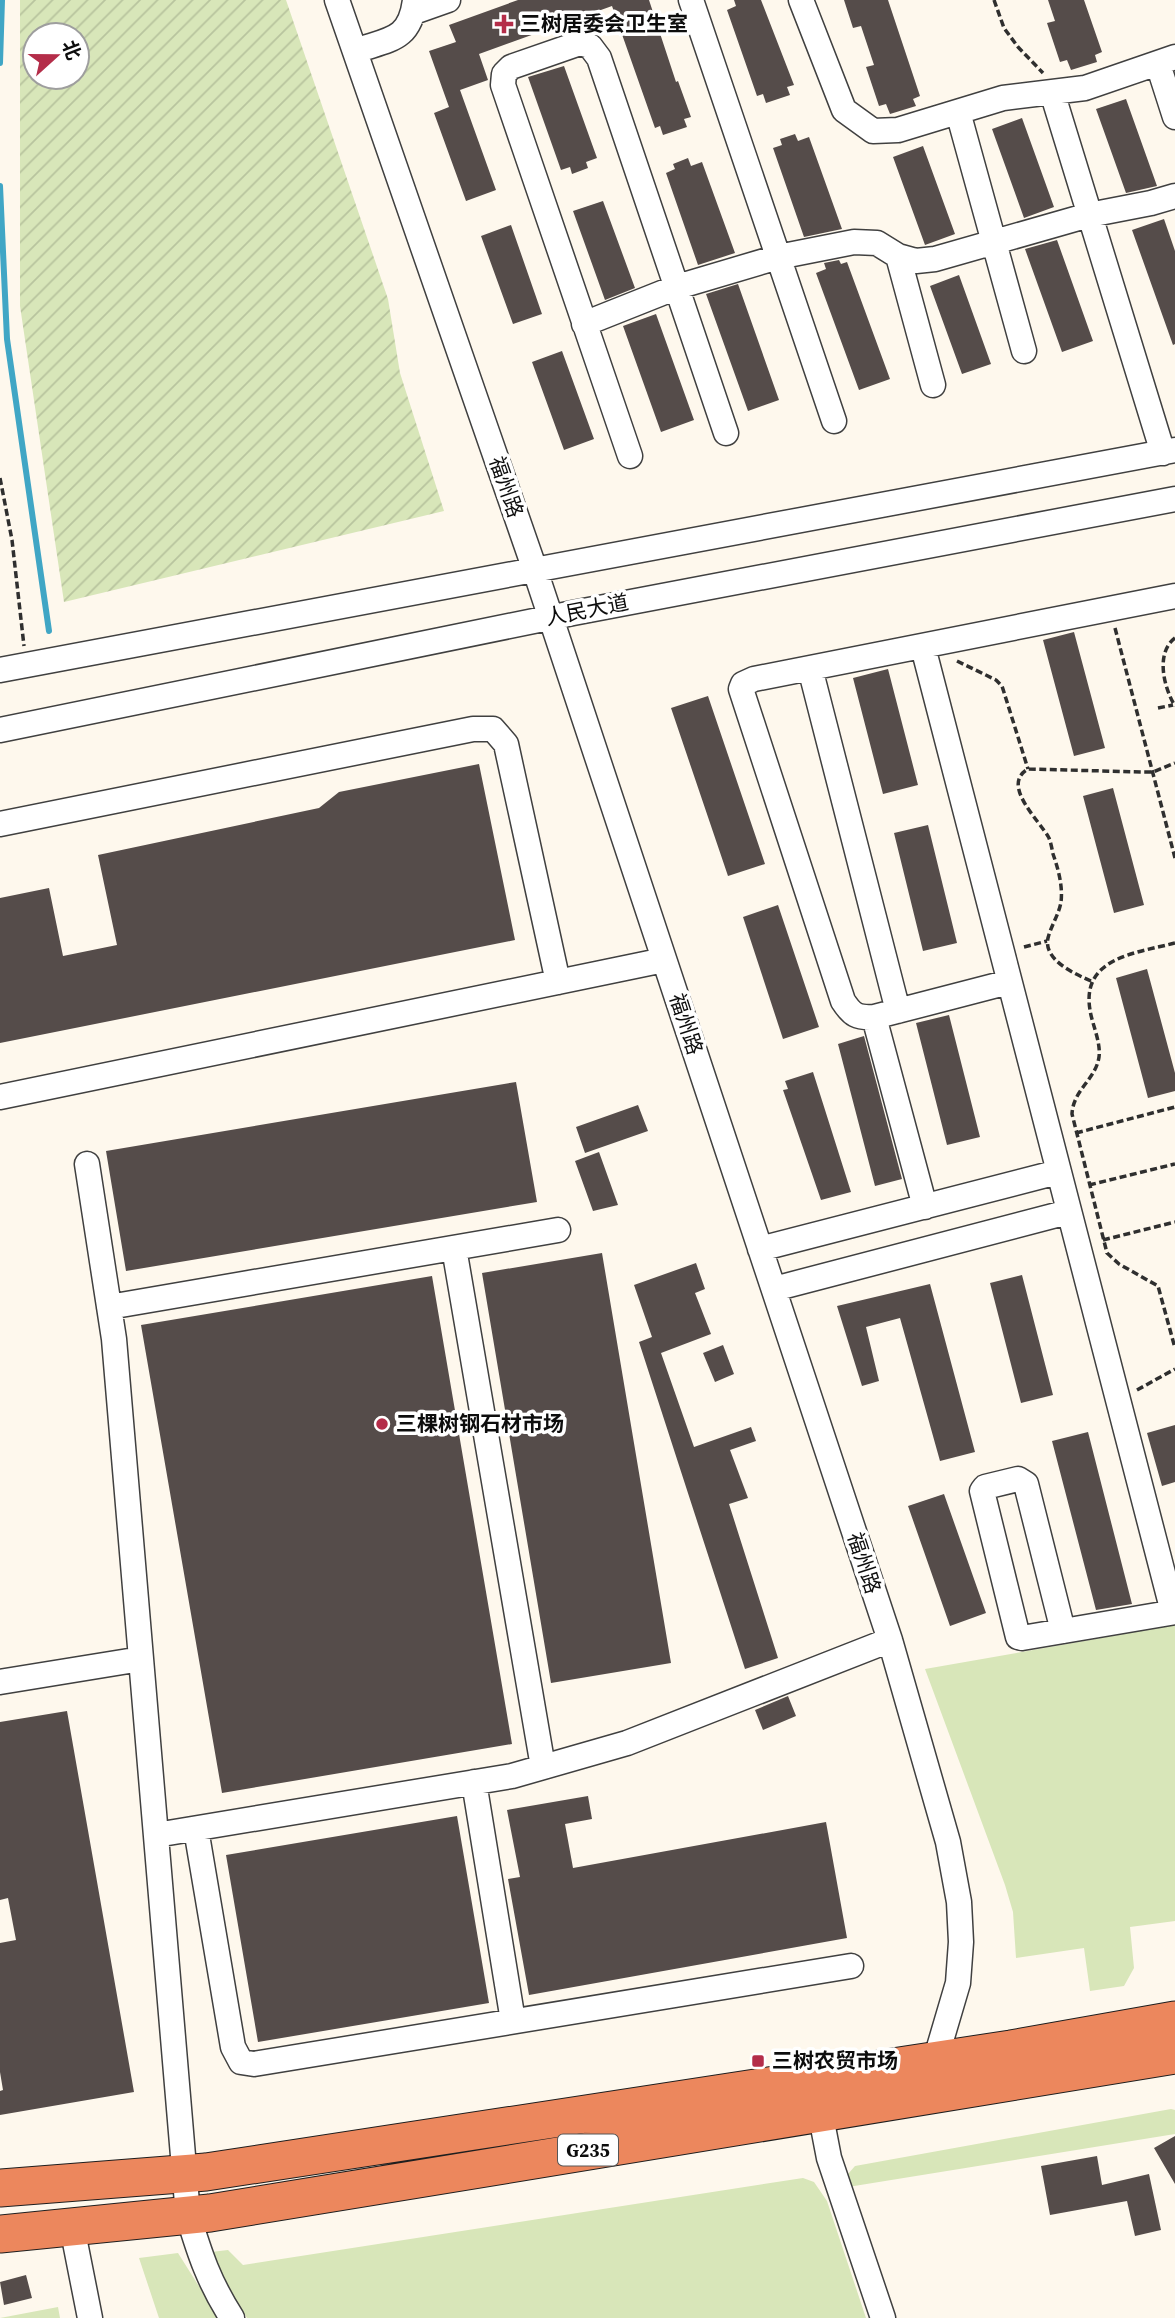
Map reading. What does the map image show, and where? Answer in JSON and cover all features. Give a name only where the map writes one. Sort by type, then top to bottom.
[{"type":"highway","name":"G235","points":[[0,2188],[184,2173],[817,2096],[935,2061],[1174,2031]]},
{"type":"highway","name":"G235","points":[[0,2234],[188,2215],[1174,2031]]},
{"type":"street","name":"福州路","points":[[337,0],[551,617],[890,1640],[947,1842],[960,1902],[958,1983],[935,2061]]},
{"type":"street","points":[[355,51],[402,34],[412,20],[414,6],[448,0]]},
{"type":"street","points":[[691,0],[834,421]]},
{"type":"street","points":[[801,0],[844,110],[873,131],[885,132],[1003,98],[1085,88],[1166,61],[1175,117]]},
{"type":"street","points":[[630,456],[503,85],[504,74],[511,67],[580,43],[590,46],[599,58],[726,433]]},
{"type":"street","points":[[0,670],[1169,451],[1089,215],[1052,92]]},
{"type":"street","points":[[958,112],[1024,351]]},
{"type":"street","points":[[584,324],[677,287],[778,257],[854,242],[877,243],[898,256],[916,261],[935,259],[1089,215],[1151,204],[1175,196]]},
{"type":"street","points":[[898,256],[933,385]]},
{"type":"street","name":"人民大道","points":[[0,730],[551,617],[1175,499]]},
{"type":"street","points":[[1009,982],[886,1014],[856,1017],[850,1013],[843,1001],[741,689],[743,684],[754,679],[1175,596]]},
{"type":"street","points":[[923,646],[1174,1612],[1063,1631],[1022,1638],[1016,1633],[982,1491],[985,1487],[1018,1479],[1026,1484],[1063,1631]]},
{"type":"street","points":[[810,668],[886,1014],[925,1207]]},
{"type":"street","points":[[0,824],[474,729],[493,729],[506,744],[558,982]]},
{"type":"street","points":[[0,1097],[664,960]]},
{"type":"street","points":[[88,1164],[114,1339],[188,2215],[202,2264],[232,2318]]},
{"type":"street","points":[[760,1250],[1058,1172]]},
{"type":"street","points":[[774,1289],[1068,1212]]},
{"type":"street","points":[[109,1307],[558,1230]]},
{"type":"street","points":[[454,1248],[543,1767]]},
{"type":"street","points":[[156,1835],[512,1776],[627,1743],[890,1640]]},
{"type":"street","points":[[0,1682],[141,1659]]},
{"type":"street","points":[[474,1782],[513,2021]]},
{"type":"street","points":[[196,1829],[233,2047],[241,2062],[254,2064],[851,1966]]},
{"type":"street","points":[[817,2096],[829,2158],[883,2318]]},
{"type":"street","points":[[72,2227],[90,2318]]},
{"type":"path","points":[[995,0],[1004,28],[1049,81],[1052,92]]},
{"type":"path","points":[[0,478],[12,540],[27,665]]},
{"type":"path","points":[[1110,609],[1175,858]]},
{"type":"path","points":[[1158,708],[1174,705],[1162,662],[1164,650],[1175,638]]},
{"type":"path","points":[[923,646],[971,666],[1002,686],[1028,769]]},
{"type":"path","points":[[1091,981],[1057,962],[1047,941],[1060,904],[1061,890],[1049,838],[1019,790],[1018,780],[1021,773],[1028,769],[1153,772],[1175,763]]},
{"type":"path","points":[[1175,943],[1115,960],[1101,968],[1091,981],[1089,1008],[1100,1055],[1073,1105],[1076,1133],[1107,1253],[1112,1259],[1158,1286],[1175,1348]]},
{"type":"path","points":[[1076,1133],[1175,1107]]},
{"type":"path","points":[[1089,1185],[1175,1164]]},
{"type":"path","points":[[1103,1240],[1175,1222]]},
{"type":"path","points":[[1118,1401],[1175,1369]]},
{"type":"green space","points":[[20,0],[286,0],[388,299],[400,373],[444,511],[64,602],[20,306]]},
{"type":"green space","points":[[1175,1625],[1175,1921],[1130,1927],[1134,1968],[1124,1986],[1090,1991],[1084,1948],[1016,1958],[1013,1912],[1005,1885],[925,1669]]},
{"type":"green space","points":[[1175,2110],[1175,2134],[848,2187],[848,2174],[855,2166]]},
{"type":"green space","points":[[803,2178],[814,2182],[827,2201],[866,2318],[247,2318],[217,2273],[211,2252],[228,2250],[243,2265]]},
{"type":"green space","points":[[178,2253],[219,2318],[159,2318],[139,2258]]},
{"type":"green space","points":[[58,2307],[60,2318],[0,2318]]},
{"type":"building","points":[[518,0],[649,0],[676,82],[678,81],[691,117],[684,119],[687,127],[663,135],[660,126],[655,128],[612,6],[479,54],[488,80],[460,90],[496,190],[466,201],[434,113],[449,107],[429,51],[456,42],[449,25]]},
{"type":"building","points":[[734,0],[761,0],[794,85],[787,87],[790,95],[766,103],[763,94],[757,96],[727,10],[736,6]]},
{"type":"building","points":[[844,0],[888,0],[920,96],[913,99],[916,106],[890,114],[886,104],[879,106],[866,67],[874,65],[861,26],[853,28]]},
{"type":"building","points":[[1048,0],[1084,0],[1102,52],[1095,55],[1097,62],[1071,70],[1067,60],[1060,62],[1047,23],[1055,21]]},
{"type":"building","points":[[564,66],[597,158],[586,162],[588,168],[572,174],[570,167],[561,170],[528,77]]},
{"type":"building","points":[[1126,99],[1157,186],[1126,193],[1096,109]]},
{"type":"building","points":[[1022,118],[1054,207],[1024,218],[992,129]]},
{"type":"building","points":[[795,134],[798,141],[809,137],[842,229],[804,237],[773,148],[782,145],[780,139]]},
{"type":"building","points":[[923,146],[955,234],[925,245],[893,157]]},
{"type":"building","points":[[688,158],[691,166],[702,162],[735,253],[698,265],[666,173],[675,169],[673,164]]},
{"type":"building","points":[[603,201],[635,288],[605,300],[573,211]]},
{"type":"building","points":[[1164,219],[1175,251],[1173,345],[1132,230]]},
{"type":"building","points":[[511,225],[542,314],[513,324],[481,236]]},
{"type":"building","points":[[1057,240],[1093,341],[1062,352],[1025,249]]},
{"type":"building","points":[[839,260],[841,264],[847,262],[890,379],[859,390],[816,273],[826,269],[824,263]]},
{"type":"building","points":[[959,275],[991,364],[962,374],[930,286]]},
{"type":"building","points":[[738,284],[779,400],[748,411],[706,294]]},
{"type":"building","points":[[656,314],[694,420],[661,432],[623,326]]},
{"type":"building","points":[[562,351],[594,439],[564,450],[532,362]]},
{"type":"building","points":[[1074,632],[1105,748],[1074,756],[1043,640]]},
{"type":"building","points":[[888,669],[918,785],[883,794],[853,678]]},
{"type":"building","points":[[708,696],[765,864],[728,876],[671,708]]},
{"type":"building","points":[[479,764],[515,940],[0,1043],[0,898],[49,888],[63,956],[117,945],[98,855],[319,808],[339,792]]},
{"type":"building","points":[[1113,788],[1144,905],[1114,913],[1083,796]]},
{"type":"building","points":[[928,825],[957,943],[923,951],[894,833]]},
{"type":"building","points":[[778,905],[819,1027],[783,1039],[743,917]]},
{"type":"building","points":[[1147,969],[1175,1073],[1175,1091],[1148,1098],[1116,978]]},
{"type":"building","points":[[949,1015],[980,1137],[947,1145],[916,1023]]},
{"type":"building","points":[[864,1036],[902,1179],[875,1186],[838,1044]]},
{"type":"building","points":[[813,1072],[851,1192],[821,1200],[783,1090],[788,1089],[785,1081]]},
{"type":"building","points":[[516,1082],[537,1202],[126,1271],[106,1151]]},
{"type":"building","points":[[638,1105],[648,1131],[585,1153],[576,1127]]},
{"type":"building","points":[[599,1152],[618,1205],[593,1211],[575,1161]]},
{"type":"building","points":[[602,1253],[671,1663],[551,1683],[482,1273]]},
{"type":"building","points":[[696,1263],[705,1289],[695,1293],[711,1334],[661,1353],[694,1447],[751,1427],[756,1441],[730,1450],[748,1498],[729,1504],[778,1658],[745,1669],[639,1342],[652,1337],[634,1285]]},
{"type":"building","points":[[1022,1275],[1053,1395],[1021,1403],[990,1283]]},
{"type":"building","points":[[432,1276],[512,1744],[222,1793],[141,1325]]},
{"type":"building","points":[[930,1284],[975,1452],[940,1461],[900,1318],[866,1327],[879,1381],[862,1386],[837,1306]]},
{"type":"building","points":[[723,1345],[734,1374],[715,1382],[703,1353]]},
{"type":"building","points":[[1175,1425],[1175,1482],[1162,1486],[1147,1433]]},
{"type":"building","points":[[1088,1432],[1132,1604],[1096,1610],[1052,1441]]},
{"type":"building","points":[[944,1494],[986,1613],[950,1626],[908,1506]]},
{"type":"building","points":[[788,1696],[796,1716],[763,1730],[755,1710]]},
{"type":"building","points":[[67,1711],[134,2092],[0,2115],[0,2091],[3,2090],[0,2072],[0,1943],[16,1940],[8,1898],[0,1900],[0,1722]]},
{"type":"building","points":[[588,1796],[592,1819],[565,1824],[573,1868],[826,1822],[847,1938],[529,1995],[508,1879],[520,1877],[507,1810]]},
{"type":"building","points":[[457,1816],[489,2003],[258,2042],[226,1855]]},
{"type":"building","points":[[1175,2136],[1175,2184],[1154,2148]]},
{"type":"building","points":[[1097,2156],[1102,2185],[1149,2174],[1161,2230],[1135,2236],[1127,2201],[1050,2215],[1041,2166]]},
{"type":"building","points":[[26,2275],[32,2298],[4,2305],[0,2282]]},
{"type":"waterway","points":[[0,63],[2,0]]},
{"type":"waterway","points":[[0,186],[7,339],[49,631]]},
{"type":"place","name":"三树居委会卫生室","points":[[504,24]]},
{"type":"place","name":"三棵树钢石材市场","points":[[382,1424]]},
{"type":"place","name":"三树农贸市场","points":[[758,2061]]}]
